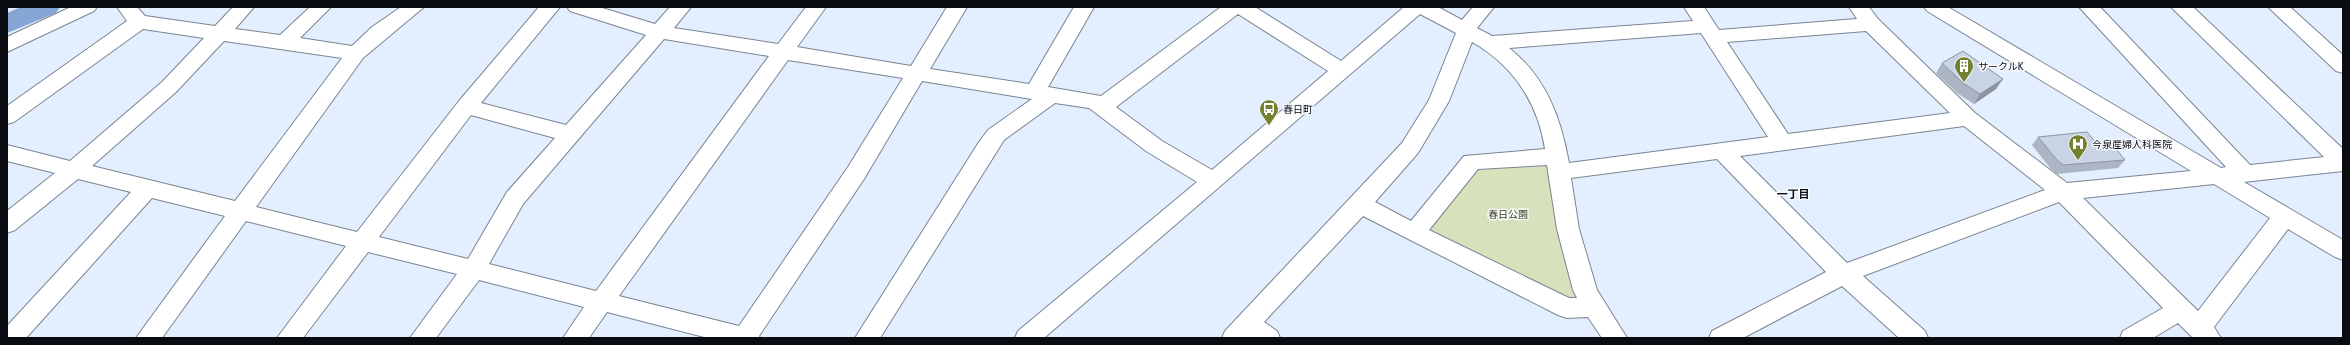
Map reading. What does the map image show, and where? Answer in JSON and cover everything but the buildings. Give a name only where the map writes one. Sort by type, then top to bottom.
[{"type":"street","points":[[7,46],[87,7]]},
{"type":"street","points":[[7,224],[75,169],[169,87],[244,7]]},
{"type":"street","points":[[285,42],[321,7]]},
{"type":"street","points":[[148,338],[356,53],[380,32],[414,7]]},
{"type":"street","points":[[289,338],[362,240],[466,106],[550,7]]},
{"type":"street","points":[[577,7],[659,32],[1096,102],[1154,146],[1213,181]]},
{"type":"street","points":[[422,338],[474,269],[515,198],[681,7]]},
{"type":"street","points":[[575,338],[603,303],[782,52],[816,7]]},
{"type":"street","points":[[7,153],[240,212],[362,240],[603,303],[746,338],[856,173],[957,7]]},
{"type":"street","points":[[867,338],[987,146],[996,135],[1044,93],[1084,7]]},
{"type":"street","points":[[1102,106],[1234,7]]},
{"type":"street","points":[[1241,7],[1342,71]]},
{"type":"street","points":[[1027,338],[1416,7]]},
{"type":"street","points":[[1423,7],[1489,43],[1511,60],[1536,92],[1546,110],[1574,254],[1586,290],[1594,307],[1615,338]]},
{"type":"street","points":[[1268,338],[1241,330],[1360,204],[1410,148],[1422,131],[1447,83],[1470,22],[1484,7]]},
{"type":"street","points":[[1694,7],[1783,143]]},
{"type":"street","points":[[1859,7],[1871,24],[1968,118],[2063,192],[2204,333],[2285,216]]},
{"type":"street","points":[[1934,7],[2343,251]]},
{"type":"street","points":[[2089,7],[2246,174]]},
{"type":"street","points":[[2181,7],[2343,162]]},
{"type":"street","points":[[2278,7],[2343,66]]},
{"type":"street","points":[[7,117],[133,14],[222,32],[356,53]]},
{"type":"street","points":[[1489,43],[1871,24]]},
{"type":"street","points":[[466,106],[570,134]]},
{"type":"street","points":[[1414,233],[1472,162],[1557,164],[1722,151],[1968,118]]},
{"type":"street","points":[[1722,151],[1843,274],[1916,338]]},
{"type":"street","points":[[1721,338],[1843,274],[2063,192],[2219,177],[2343,162]]},
{"type":"street","points":[[11,338],[148,188]]},
{"type":"street","points":[[1360,204],[1414,233],[1567,308],[1594,307]]},
{"type":"street","points":[[2132,338],[2181,309]]},
{"type":"green space","name":"春日公園","points":[[1548,160],[1570,275],[1577,299],[1563,300],[1426,228],[1482,166]]},
{"type":"waterway","points":[[7,24],[46,7]]},
{"type":"place","name":"サークルK","points":[[1964,83]]},
{"type":"place","name":"春日町","points":[[1269,126]]},
{"type":"place","name":"今泉産婦人科医院","points":[[2078,161]]},
{"type":"district","name":"一丁目","points":[[1793,194]]}]
